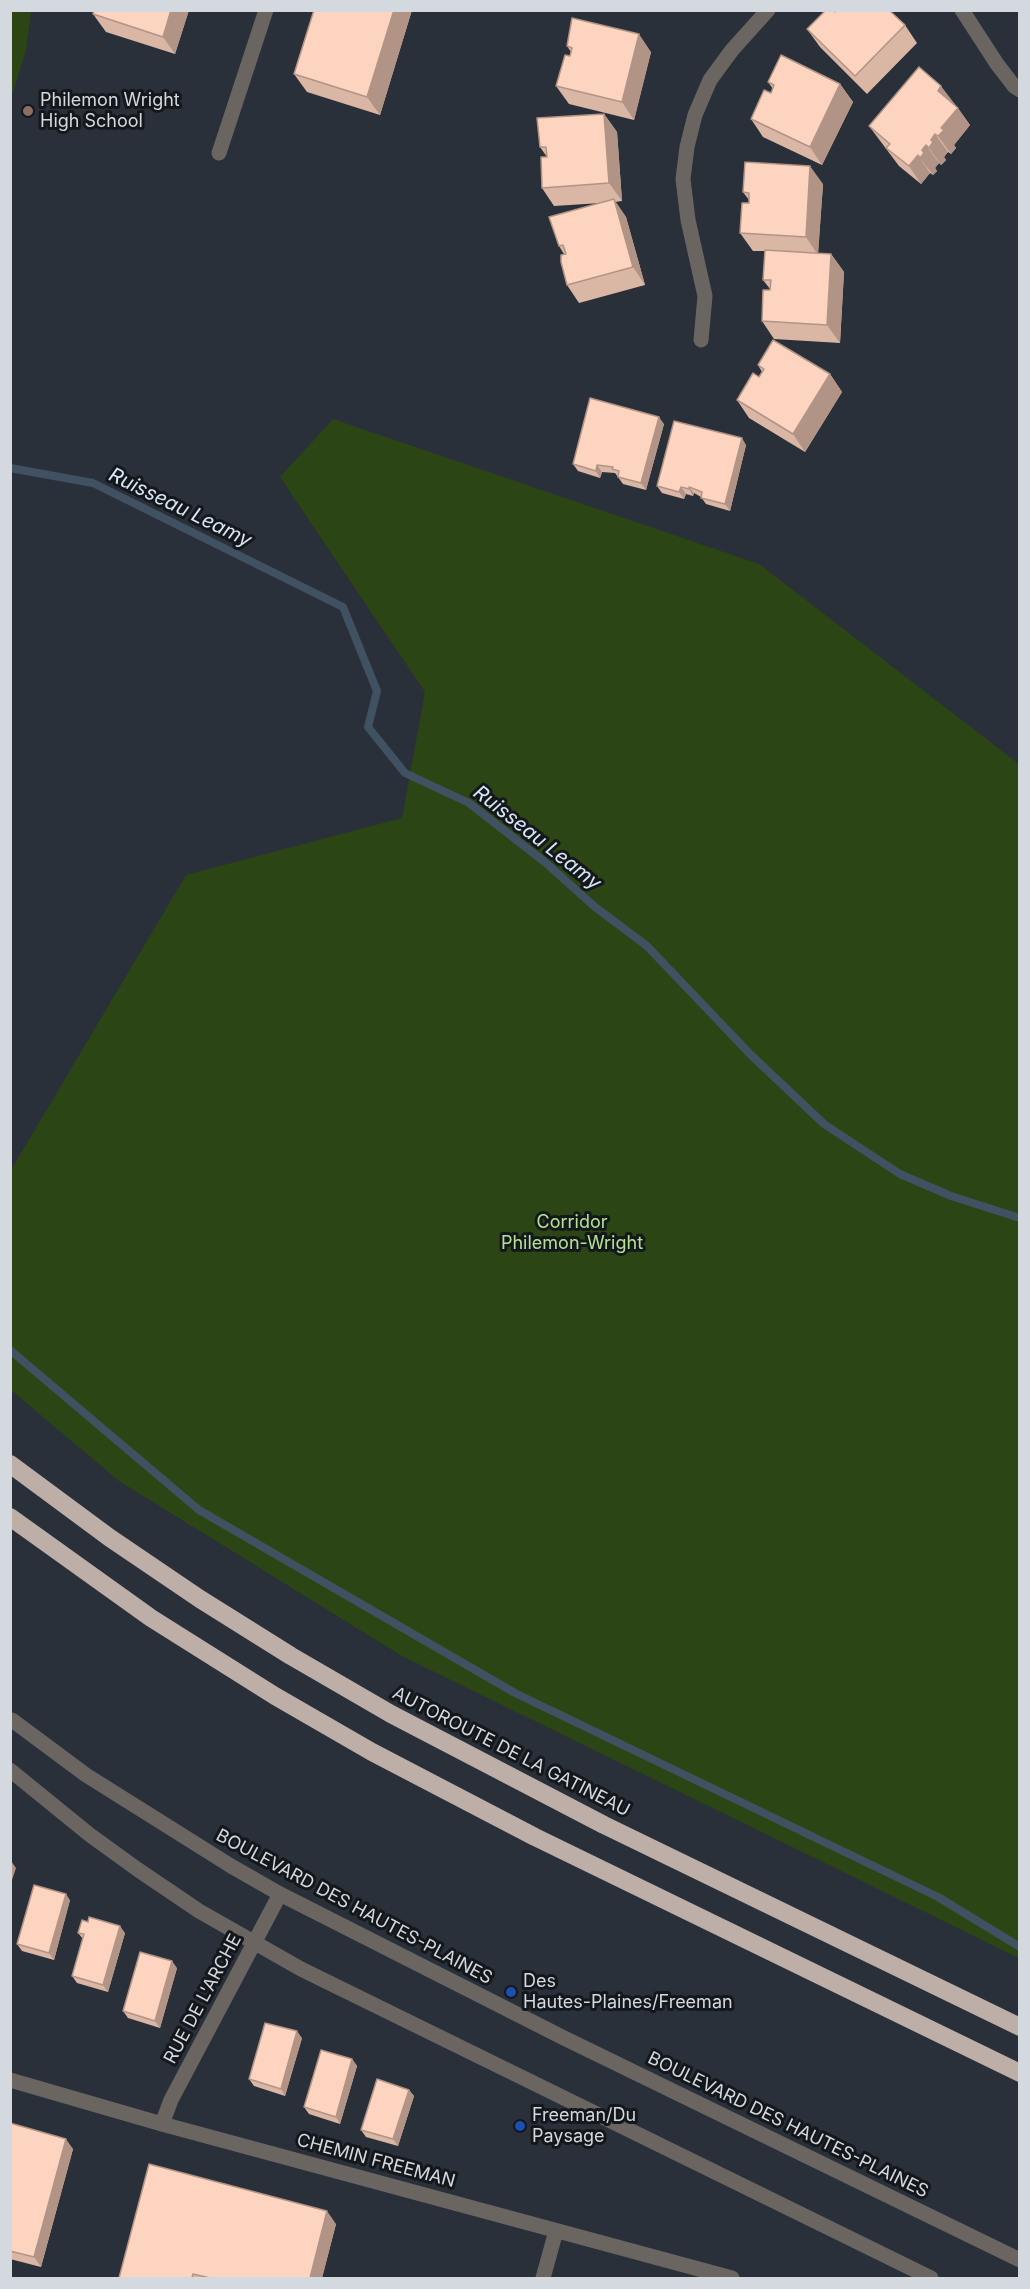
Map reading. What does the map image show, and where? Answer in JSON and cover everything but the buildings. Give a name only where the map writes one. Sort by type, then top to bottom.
[{"type":"highway","name":"AUTOROUTE DE LA GATINEAU","points":[[10,1464],[96,1528],[190,1593],[291,1656],[391,1714],[604,1825],[1020,2027]]},
{"type":"highway","points":[[10,1517],[111,1590],[189,1642],[291,1706],[402,1768],[535,1837],[1020,2073]]},
{"type":"street","points":[[219,153],[266,10]]},
{"type":"street","points":[[701,340],[705,296],[688,220],[683,179],[687,147],[695,115],[710,80],[732,50],[768,10]]},
{"type":"street","points":[[962,10],[997,64],[1014,86],[1020,90]]},
{"type":"street","name":"BOULEVARD DES HAUTES-PLAINES","points":[[10,1721],[12,1720],[86,1775],[280,1894],[564,2038],[1020,2260]]},
{"type":"street","points":[[10,1770],[44,1799],[128,1862],[199,1911],[301,1969],[466,2052],[931,2278]]},
{"type":"street","name":"RUE DE L'ARCHE","points":[[162,2124],[171,2100],[280,1894]]},
{"type":"street","name":"CHEMIN FREEMAN","points":[[10,2080],[162,2124],[732,2278]]},
{"type":"street","points":[[543,2278],[556,2231]]},
{"type":"green space","points":[[11,10],[31,11],[26,50],[11,95]]},
{"type":"green space","name":"Corridor Philemon-Wright","points":[[333,419],[759,564],[1019,764],[1019,1958],[402,1656],[119,1481],[11,1390],[11,1170],[186,875],[402,818],[425,692],[280,477]]},
{"type":"waterway","name":"Ruisseau Leamy","points":[[10,468],[93,483],[343,607],[377,691],[368,727],[405,773],[469,803],[546,863],[595,907],[647,946],[751,1055],[824,1124],[900,1174],[951,1196],[1020,1218]]},
{"type":"waterway","points":[[10,1350],[199,1510],[515,1693],[938,1897],[1020,1947]]},
{"type":"place","name":"Philemon Wright High School","points":[[28,111]]},
{"type":"place","name":"Des Hautes-Plaines/Freeman","points":[[511,1992]]},
{"type":"place","name":"Freeman/Du Paysage","points":[[520,2126]]}]
